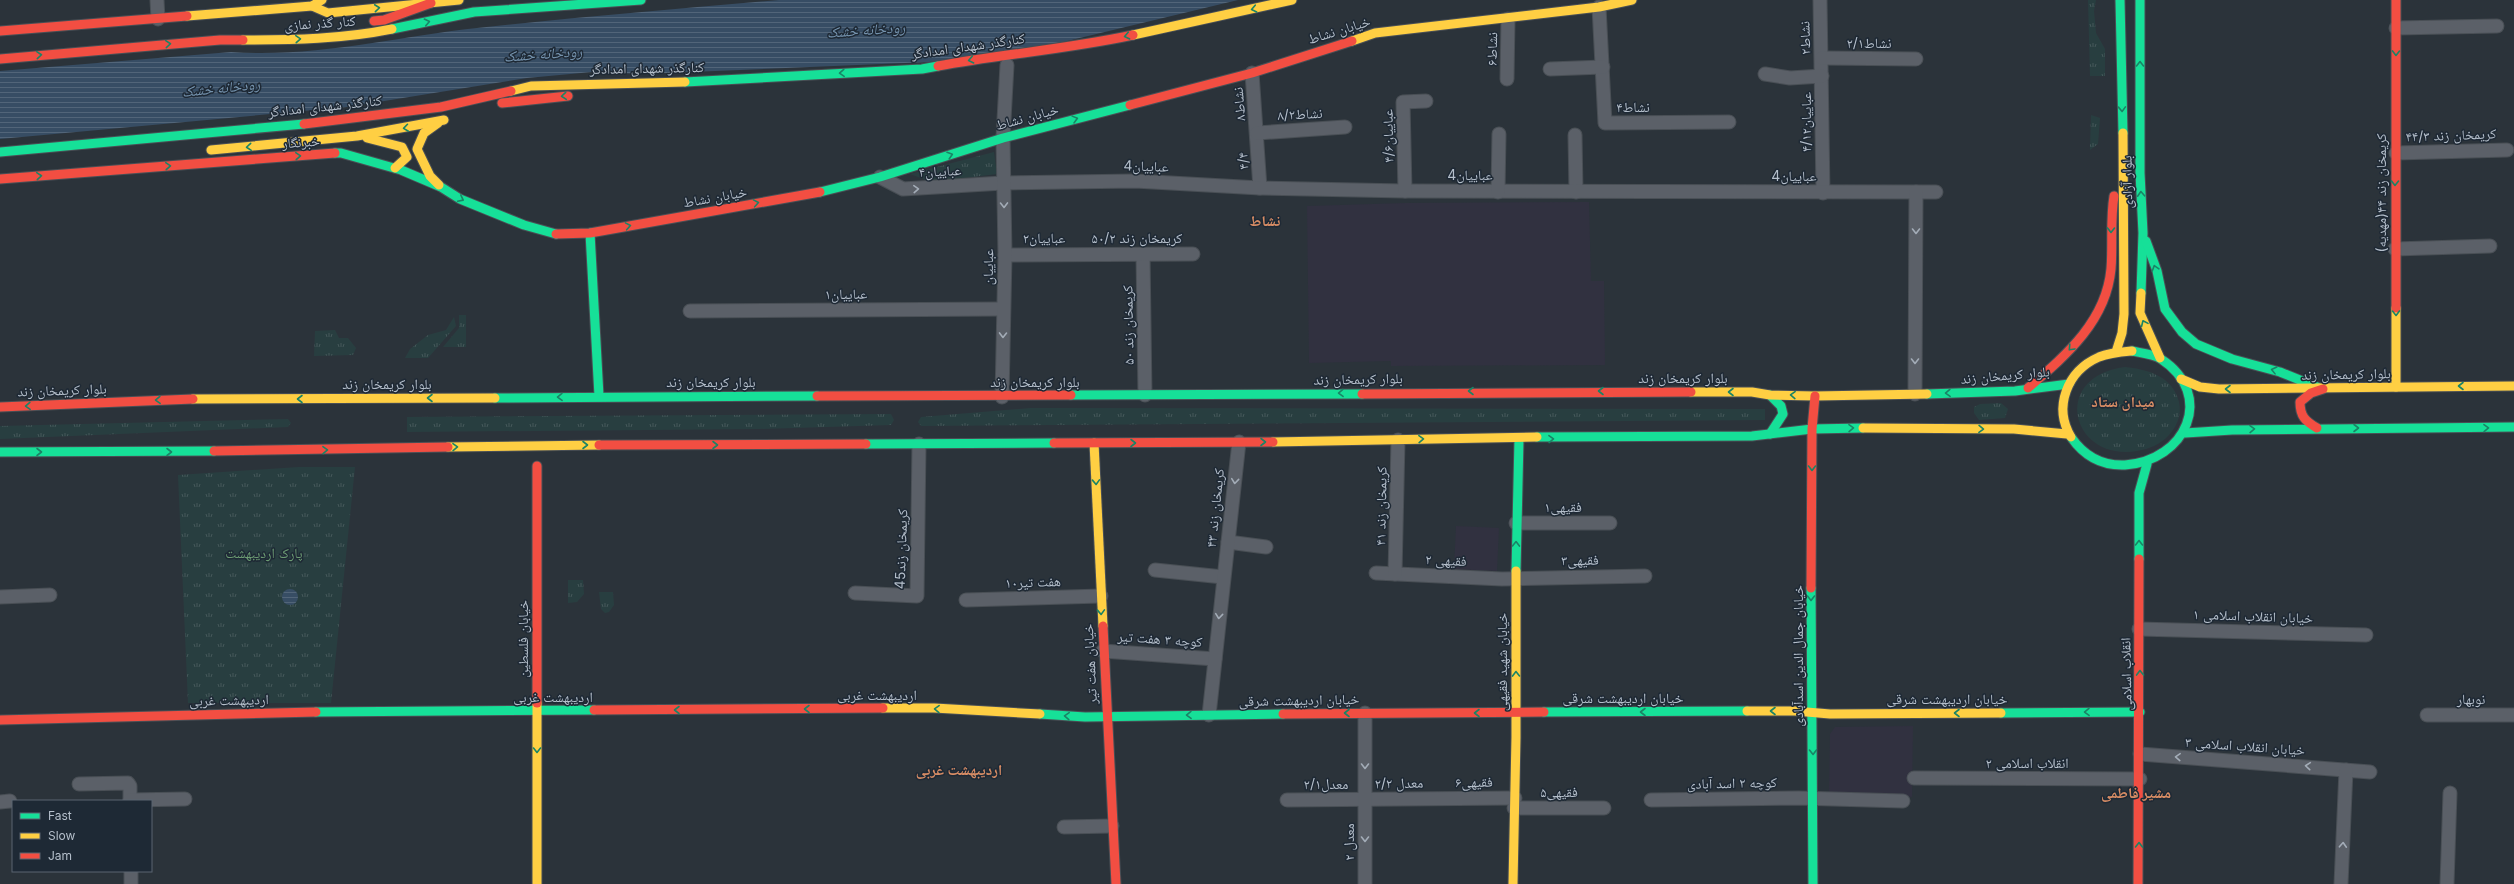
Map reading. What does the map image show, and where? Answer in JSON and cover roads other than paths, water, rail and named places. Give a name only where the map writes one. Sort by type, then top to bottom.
[{"type":"main road","points":[[0,31],[158,19],[315,2],[328,13],[459,0]]},
{"type":"main road","name":"کنار گذر نمازی","points":[[0,59],[220,40],[285,40],[366,34],[474,12],[641,0]]},
{"type":"main road","name":"کنارگذر شهدای امدادگر","points":[[0,152],[332,121],[441,106],[531,86],[591,83],[644,84],[922,69],[995,55],[1082,46],[1292,0]]},
{"type":"main road","name":"خیابان نشاط","points":[[590,233],[802,196],[880,177],[1003,138],[1252,73],[1375,33],[1508,19],[1599,7],[1632,0]]},
{"type":"main road","name":"بلوار آزادی","points":[[2116,352],[2122,333],[2124,314],[2124,150],[2120,0]]},
{"type":"main road","name":"بلوار آزادی","points":[[2140,0],[2143,233],[2140,313],[2160,358]]},
{"type":"main road","name":"کریمخان زند ۴۴(مهدیه)","points":[[2396,0],[2396,387]]},
{"type":"main road","points":[[361,23],[384,20],[431,3]]},
{"type":"main road","points":[[220,40],[314,28]]},
{"type":"main road","points":[[2122,83],[2140,83]]},
{"type":"main road","points":[[465,112],[502,103],[608,92],[644,84]]},
{"type":"main road","points":[[199,151],[354,135],[414,127],[447,118],[430,126],[421,137],[417,149],[430,176],[441,187]]},
{"type":"main road","points":[[354,135],[402,147],[407,157],[395,168]]},
{"type":"main road","points":[[2028,388],[2058,362],[2086,332],[2098,314],[2106,298],[2111,271],[2113,199],[2124,150]]},
{"type":"main road","name":"خبرنگار","points":[[0,179],[341,153],[395,168],[441,187],[460,199],[524,225],[557,234],[590,233]]},
{"type":"main road","points":[[590,233],[599,396]]},
{"type":"main road","points":[[2143,233],[2156,271],[2165,310],[2182,332],[2196,344],[2232,359],[2280,372],[2323,389]]},
{"type":"main road","points":[[2132,351],[2160,358],[2172,367],[2181,379],[2189,405],[2185,433],[2173,448],[2147,464],[2129,466],[2098,461],[2079,448],[2067,434],[2063,409],[2069,384],[2080,370],[2093,360],[2116,352],[2132,351]]},
{"type":"main road","name":"بلوار کریمخان زند","points":[[2181,379],[2209,389],[2514,386]]},
{"type":"main road","name":"بلوار کریمخان زند","points":[[0,407],[197,399],[599,396],[1002,396],[1452,391],[1752,392],[1770,395],[1815,396],[2015,391],[2028,388],[2069,384]]},
{"type":"main road","points":[[2317,428],[2307,422],[2300,413],[2300,402],[2311,393],[2323,389]]},
{"type":"main road","points":[[1770,395],[1780,403],[1784,409],[1784,415],[1770,434]]},
{"type":"main road","name":"خیابان جمال الدین اسدآبادی","points":[[1813,884],[1812,429],[1815,396]]},
{"type":"main road","points":[[2185,433],[2208,430],[2317,428],[2514,427]]},
{"type":"main road","points":[[0,452],[183,452],[561,445],[1094,443],[1519,439],[1752,436],[1812,429],[2014,429],[2067,434]]},
{"type":"main road","name":"خیابان شهید فقیهی","points":[[1513,884],[1516,713],[1516,523],[1519,439]]},
{"type":"main road","name":"خیابان هفت تیر","points":[[1094,443],[1106,716],[1116,884]]},
{"type":"main road","points":[[493,446],[543,461],[561,445]]},
{"type":"main road","name":"خیابان فلسطین","points":[[537,884],[537,711],[543,461]]},
{"type":"main road","name":"انقلاب اسلامی","points":[[2138,884],[2140,712],[2138,492],[2147,464]]},
{"type":"main road","name":"اردیبهشت غربی","points":[[0,720],[276,712],[934,708],[1085,717],[1106,716]]},
{"type":"main road","name":"خیابان اردیبهشت شرقی","points":[[1106,716],[1365,713],[2140,712]]},
{"type":"street","points":[[157,0],[158,19]]},
{"type":"street","name":"نشاط۲","points":[[1820,0],[1822,76]]},
{"type":"street","name":"نشاط۴","points":[[1599,7],[1603,67],[1604,123],[1729,122]]},
{"type":"street","name":"نشاط۶","points":[[1507,79],[1508,19]]},
{"type":"street","points":[[2396,28],[2497,26]]},
{"type":"street","name":"نشاط۲/۱","points":[[1822,58],[1916,59]]},
{"type":"street","name":"عباییان","points":[[1002,396],[1005,254],[1003,138],[1007,65]]},
{"type":"street","points":[[1550,69],[1603,67]]},
{"type":"street","name":"نشاط۸","points":[[1252,73],[1257,132]]},
{"type":"street","points":[[1765,74],[1790,78],[1822,76]]},
{"type":"street","name":"عباییان۴/۱۲","points":[[1822,76],[1823,193]]},
{"type":"street","name":"عباییان۴/۶","points":[[1405,191],[1403,102],[1426,101]]},
{"type":"street","name":"نشاط۸/۲","points":[[1257,132],[1345,128]]},
{"type":"street","name":"۴/۴","points":[[1257,132],[1260,188]]},
{"type":"street","points":[[1498,192],[1499,134]]},
{"type":"street","points":[[1575,135],[1576,192]]},
{"type":"street","name":"کریمخان زند ۴۴/۳","points":[[2396,153],[2507,150]]},
{"type":"street","name":"عباییان۴","points":[[880,177],[903,189],[1004,183]]},
{"type":"street","name":"عباییان4","points":[[1004,183],[1135,181],[1260,188],[1498,192],[1936,192]]},
{"type":"street","points":[[1915,394],[1916,192]]},
{"type":"street","points":[[2395,249],[2490,246]]},
{"type":"street","name":"عباییان۲","points":[[1005,254],[1082,254]]},
{"type":"street","name":"کریمخان زند ۵۰/۲","points":[[1082,254],[1193,254]]},
{"type":"street","name":"کریمخان زند ۵۰","points":[[1143,254],[1145,395]]},
{"type":"street","name":"عباییان۱","points":[[690,310],[1003,309]]},
{"type":"street","name":"کریمخان زند ۴۱","points":[[1395,574],[1398,440]]},
{"type":"street","name":"کریمخان زند ۴۳","points":[[1209,715],[1239,442]]},
{"type":"street","name":"کریمخان زند45","points":[[856,593],[917,596],[920,444]]},
{"type":"street","name":"فقیهی۱","points":[[1516,523],[1610,523]]},
{"type":"street","points":[[1228,542],[1266,547]]},
{"type":"street","points":[[1155,570],[1223,577]]},
{"type":"street","name":"۲ فقیهی","points":[[1376,573],[1516,578]]},
{"type":"street","name":"فقیهی۳","points":[[1516,578],[1645,576]]},
{"type":"street","points":[[0,597],[50,595]]},
{"type":"street","name":"۱۰هفت تیر","points":[[966,600],[1101,596]]},
{"type":"street","name":"خیابان انقلاب اسلامی ۱","points":[[2139,629],[2366,635]]},
{"type":"street","name":"کوچه ۳ هفت تیر","points":[[1103,651],[1215,659]]},
{"type":"street","name":"معدل ۲","points":[[1365,713],[1365,884]]},
{"type":"street","name":"نوبهار","points":[[2427,715],[2514,715]]},
{"type":"street","name":"خیابان انقلاب اسلامی ۳","points":[[2140,754],[2370,772]]},
{"type":"street","points":[[2341,884],[2346,770]]},
{"type":"street","name":"۲ انقلاب اسلامی","points":[[1914,778],[2140,779]]},
{"type":"street","points":[[79,784],[129,784],[130,800],[185,799]]},
{"type":"street","points":[[2447,884],[2450,793]]},
{"type":"street","name":"کوچه ۲ اسد آبادی","points":[[1651,800],[1813,798],[1903,801]]},
{"type":"street","name":"معدل ۲/۲","points":[[1365,800],[1435,799]]},
{"type":"street","name":"فقیهی۶","points":[[1435,799],[1514,803]]},
{"type":"street","name":"۲/۱معدل","points":[[1287,800],[1365,800]]},
{"type":"street","name":"فقیهی۵","points":[[1514,803],[1604,808]]},
{"type":"street","points":[[1064,827],[1112,826]]},
{"type":"street","points":[[131,872],[131,884]]},
{"type":"water","name":"رودخانه خشک","points":[[779,0],[1238,0],[1063,42],[929,62],[642,74],[592,72],[527,78],[347,107],[0,139],[0,71],[231,52],[293,52],[354,46],[477,28]]},
{"type":"water","points":[[290,589],[297,594],[298,597],[293,604],[290,605],[283,600],[282,597],[287,590]]},
{"type":"district","name":"نشاط","points":[[1265,221]]},
{"type":"district","name":"میدان ستاد","points":[[2123,402]]},
{"type":"district","name":"اردیبهشت غربی","points":[[959,770]]},
{"type":"district","name":"مشیر فاطمی","points":[[2136,793]]},
{"type":"park label","name":"پارک اردیبهشت","points":[[264,553]]}]
